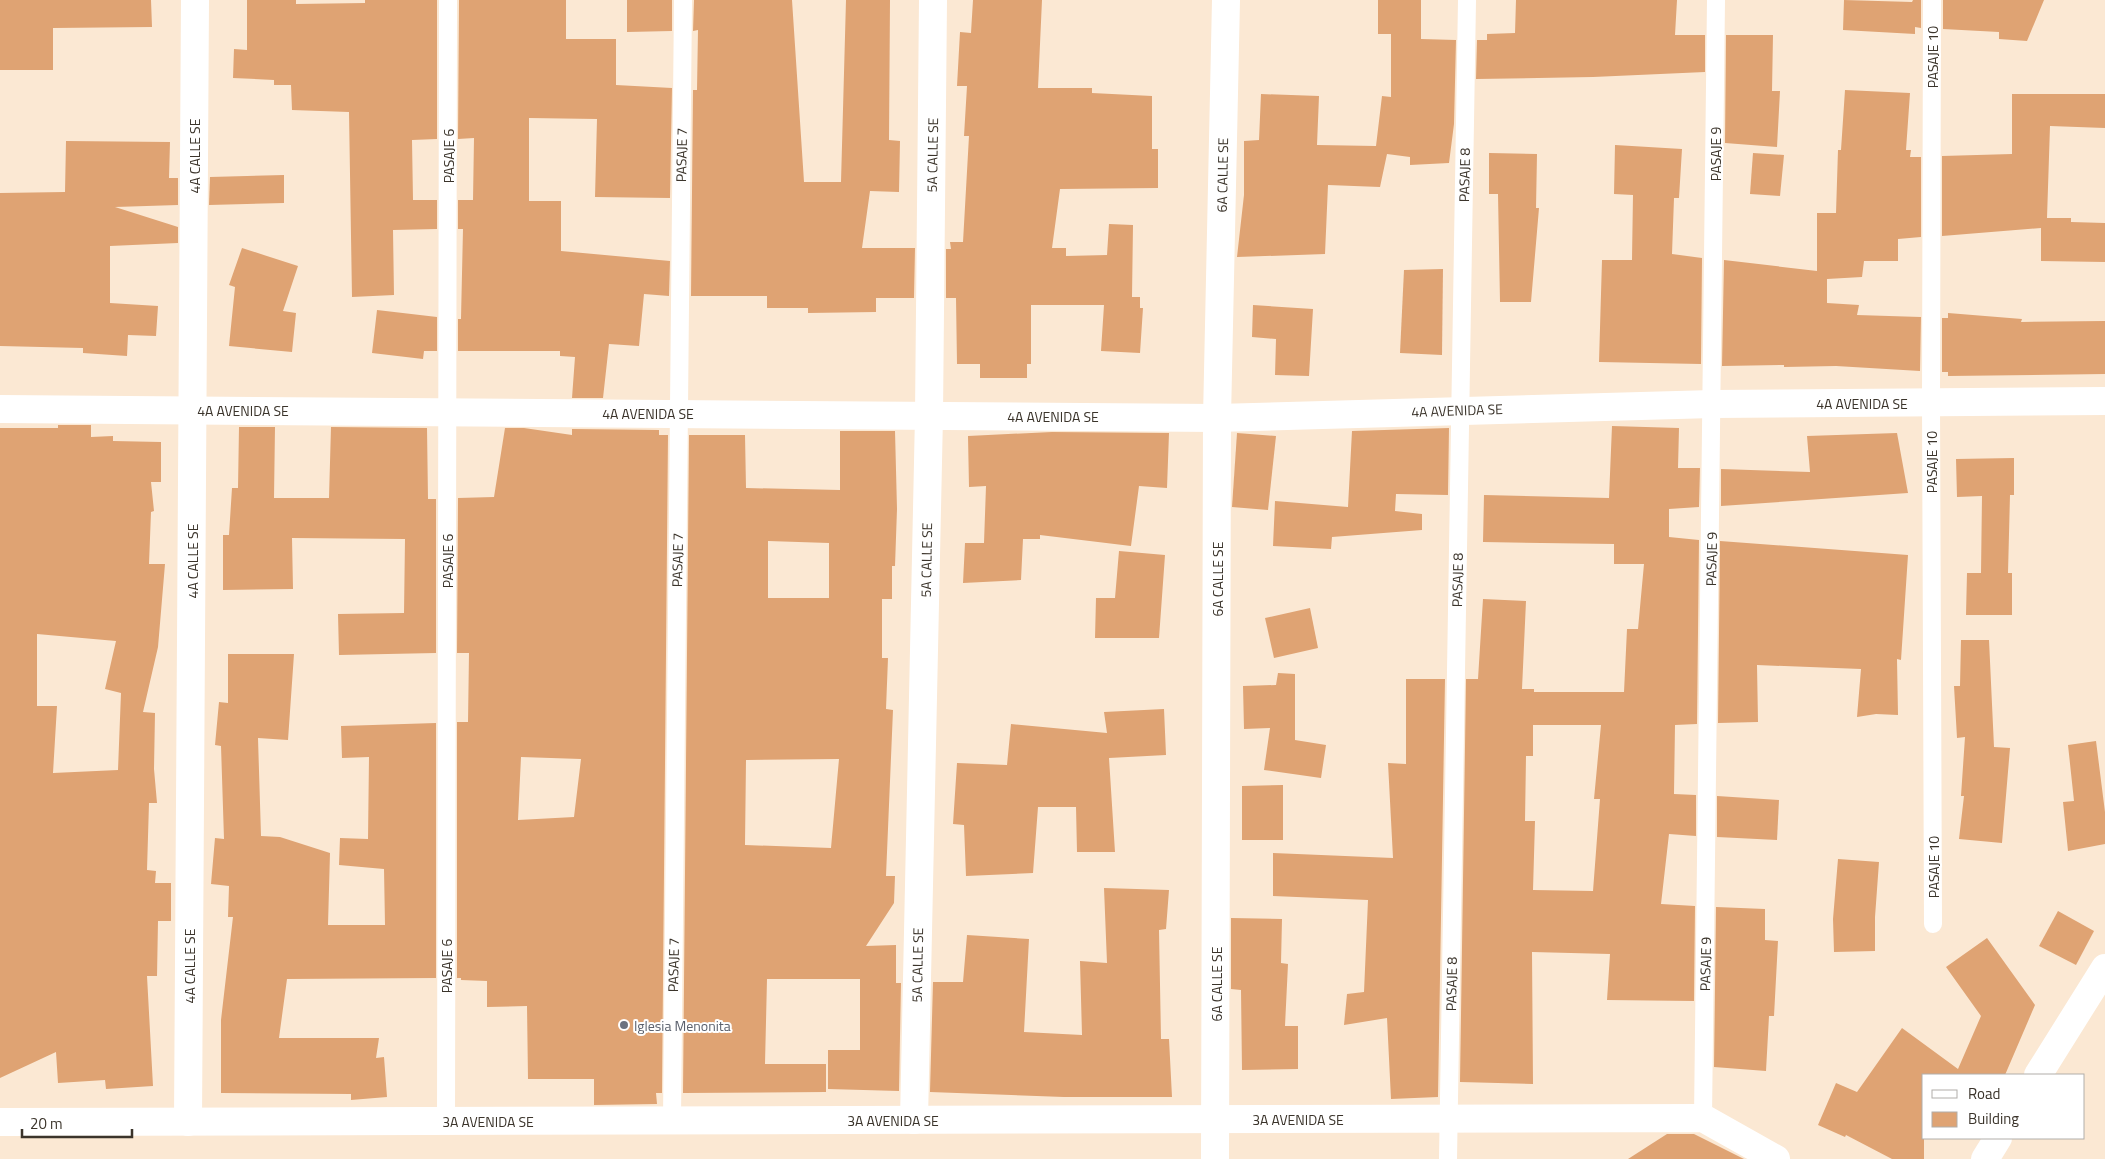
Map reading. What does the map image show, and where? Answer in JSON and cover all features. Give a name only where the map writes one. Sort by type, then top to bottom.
[{"type":"street","name":"4A CALLE SE","points":[[188,1122],[195,0]]},
{"type":"street","name":"5A CALLE SE","points":[[914,1120],[929,415],[933,0]]},
{"type":"street","name":"6A CALLE SE","points":[[1215,1159],[1217,418],[1226,0]]},
{"type":"street","name":"4A AVENIDA SE","points":[[0,409],[1217,418],[1713,404],[2105,401]]},
{"type":"street","points":[[2039,1074],[2105,968]]},
{"type":"street","name":"3A AVENIDA SE","points":[[0,1122],[1703,1118],[1776,1159]]},
{"type":"street","points":[[1985,1159],[1997,1139]]},
{"type":"lane","name":"PASAJE 6","points":[[446,1121],[448,0]]},
{"type":"lane","name":"PASAJE 7","points":[[672,1120],[683,0]]},
{"type":"lane","name":"PASAJE 8","points":[[1448,1159],[1467,0]]},
{"type":"lane","name":"PASAJE 9","points":[[1703,1118],[1713,404],[1716,0]]},
{"type":"lane","name":"PASAJE 10","points":[[1932,0],[1930,402],[1933,924]]},
{"type":"building","points":[[0,0],[151,0],[152,27],[53,28],[53,70],[0,70]]},
{"type":"building","points":[[247,0],[296,0],[296,4],[365,3],[365,0],[437,0],[437,139],[412,140],[413,200],[437,200],[437,229],[393,230],[394,295],[352,297],[349,112],[292,110],[291,85],[274,85],[274,80],[233,78],[234,49],[247,50]]},
{"type":"building","points":[[459,0],[566,0],[566,39],[616,39],[616,85],[672,88],[670,198],[595,197],[597,119],[529,118],[529,201],[561,201],[561,251],[670,261],[669,296],[644,294],[639,346],[609,344],[603,398],[572,398],[575,357],[560,356],[560,351],[458,351],[458,319],[461,319],[463,229],[458,229],[458,200],[473,200],[474,138],[458,139]]},
{"type":"building","points":[[627,0],[672,0],[672,31],[627,32]]},
{"type":"building","points":[[694,0],[792,0],[804,182],[841,182],[846,0],[890,0],[889,140],[900,141],[899,192],[870,191],[862,248],[915,248],[914,298],[876,298],[876,312],[808,313],[808,308],[767,308],[767,296],[691,296],[693,90],[697,90],[698,30],[693,31]]},
{"type":"building","points":[[973,0],[1042,0],[1038,88],[1092,88],[1092,93],[1152,96],[1152,149],[1158,149],[1158,188],[1060,189],[1052,248],[1066,248],[1066,256],[1107,255],[1109,224],[1133,225],[1132,297],[1140,297],[1140,308],[1143,308],[1140,353],[1101,351],[1104,305],[1031,305],[1031,364],[1027,364],[1027,378],[980,378],[980,364],[957,364],[956,298],[946,298],[946,249],[951,249],[950,242],[963,242],[969,136],[964,136],[967,86],[957,86],[960,32],[971,33]]},
{"type":"building","points":[[1378,0],[1421,0],[1421,39],[1456,40],[1454,124],[1449,163],[1410,165],[1410,157],[1387,154],[1380,187],[1328,185],[1325,254],[1237,257],[1244,195],[1244,141],[1259,140],[1261,94],[1319,96],[1317,145],[1376,146],[1382,96],[1391,97],[1391,34],[1378,34]]},
{"type":"building","points":[[1516,0],[1677,0],[1675,35],[1705,35],[1705,72],[1593,77],[1476,79],[1477,40],[1487,40],[1487,34],[1515,33]]},
{"type":"building","points":[[1844,0],[1912,2],[1913,0],[1921,0],[1921,28],[1915,27],[1915,34],[1843,30]]},
{"type":"building","points":[[1943,0],[2044,0],[2027,41],[1999,39],[1999,32],[1943,29]]},
{"type":"building","points":[[1726,35],[1773,35],[1772,91],[1780,91],[1777,147],[1725,143]]},
{"type":"building","points":[[1845,90],[1910,93],[1906,150],[1911,150],[1910,157],[1921,157],[1921,237],[1898,239],[1898,261],[1864,261],[1862,277],[1827,279],[1827,303],[1859,305],[1857,315],[1921,317],[1920,371],[1836,366],[1722,366],[1724,260],[1817,271],[1817,213],[1836,213],[1838,150],[1841,150]]},
{"type":"building","points":[[2012,94],[2105,94],[2105,128],[2050,126],[2047,218],[2071,218],[2071,222],[2105,223],[2105,262],[2041,261],[2041,228],[1942,236],[1942,156],[2012,154]]},
{"type":"building","points":[[66,141],[170,142],[169,178],[178,178],[178,205],[115,207],[178,227],[178,243],[110,246],[110,303],[158,306],[156,336],[128,335],[127,356],[83,353],[83,348],[0,346],[0,193],[65,192]]},
{"type":"building","points":[[1615,145],[1682,149],[1679,198],[1674,198],[1672,254],[1702,258],[1701,364],[1599,362],[1602,260],[1632,260],[1633,195],[1614,194]]},
{"type":"building","points":[[1489,153],[1537,154],[1536,208],[1539,208],[1531,302],[1500,302],[1498,194],[1489,194]]},
{"type":"building","points":[[1753,153],[1784,155],[1780,196],[1750,194]]},
{"type":"building","points":[[284,175],[284,203],[209,205],[210,177]]},
{"type":"building","points":[[242,248],[298,266],[283,311],[296,313],[292,352],[229,346],[235,287],[229,285]]},
{"type":"building","points":[[1443,269],[1442,355],[1400,353],[1404,270]]},
{"type":"building","points":[[1253,305],[1313,309],[1309,376],[1275,375],[1276,339],[1252,337]]},
{"type":"building","points":[[377,310],[437,317],[437,351],[424,351],[423,359],[372,353]]},
{"type":"building","points":[[1948,313],[2022,319],[2021,322],[2105,321],[2105,374],[1948,376],[1948,372],[1942,372],[1942,318],[1948,318]]},
{"type":"building","points":[[58,425],[91,425],[91,437],[113,436],[113,441],[161,442],[161,482],[151,482],[154,511],[151,512],[149,564],[165,564],[158,647],[143,712],[155,713],[154,769],[157,803],[149,803],[147,870],[156,871],[155,883],[171,883],[171,921],[158,921],[157,976],[147,976],[153,1086],[106,1089],[105,1080],[58,1083],[56,1052],[0,1078],[0,428],[58,428]],"holes":[[[37,634],[116,641],[105,689],[121,693],[118,770],[53,773],[57,706],[37,706]]]},
{"type":"building","points":[[1612,426],[1679,428],[1678,468],[1700,468],[1699,507],[1669,509],[1669,537],[1699,540],[1697,724],[1675,725],[1674,794],[1696,795],[1696,836],[1669,834],[1661,904],[1695,906],[1694,1001],[1607,1000],[1610,954],[1532,952],[1533,1084],[1460,1082],[1466,679],[1478,679],[1483,599],[1526,601],[1522,689],[1534,689],[1534,692],[1624,692],[1627,629],[1638,629],[1644,564],[1614,564],[1614,544],[1483,542],[1484,495],[1609,498]],"holes":[[[1533,725],[1601,725],[1594,799],[1600,799],[1593,891],[1533,890],[1535,821],[1525,821],[1526,756],[1533,756]]]},
{"type":"building","points":[[239,427],[275,427],[274,498],[329,498],[331,427],[427,428],[428,499],[436,499],[436,653],[339,655],[338,614],[404,613],[405,539],[292,538],[293,589],[223,590],[223,535],[229,535],[232,488],[238,488]]},
{"type":"building","points":[[505,428],[524,428],[572,435],[572,429],[659,430],[659,435],[668,435],[662,1093],[656,1093],[657,1104],[594,1105],[594,1079],[528,1079],[527,1006],[487,1007],[487,981],[461,980],[461,978],[457,978],[457,722],[468,722],[469,653],[457,653],[458,498],[494,497]],"holes":[[[521,757],[581,759],[574,817],[518,820]]]},
{"type":"building","points":[[1449,428],[1448,495],[1396,494],[1395,511],[1422,514],[1422,530],[1332,537],[1331,549],[1273,546],[1275,501],[1348,507],[1352,431]]},
{"type":"building","points":[[840,431],[895,431],[897,509],[895,566],[892,566],[892,599],[882,599],[882,658],[888,658],[886,709],[893,710],[886,876],[895,876],[894,903],[866,946],[896,945],[896,983],[901,983],[899,1091],[828,1089],[828,1050],[860,1050],[860,979],[767,979],[765,1064],[826,1064],[826,1092],[683,1093],[689,435],[745,435],[746,488],[840,490]],"holes":[[[768,541],[829,543],[829,598],[768,598]],[[839,759],[831,848],[745,845],[746,760]]]},
{"type":"building","points":[[1052,432],[1169,433],[1167,488],[1139,486],[1131,546],[1040,535],[1040,539],[1023,539],[1021,580],[963,583],[965,543],[984,543],[986,486],[969,487],[968,436]]},
{"type":"building","points":[[1237,433],[1276,436],[1268,510],[1232,507]]},
{"type":"building","points":[[1897,433],[1908,493],[1721,506],[1721,469],[1810,472],[1807,436]]},
{"type":"building","points":[[2014,458],[2014,495],[2010,495],[2008,573],[2012,573],[2012,615],[1966,615],[1967,573],[1981,573],[1982,496],[1957,497],[1956,459]]},
{"type":"building","points":[[1720,541],[1908,555],[1901,660],[1897,659],[1898,715],[1876,714],[1857,717],[1861,669],[1757,665],[1758,722],[1718,723]]},
{"type":"building","points":[[1119,551],[1165,555],[1159,638],[1095,638],[1096,598],[1115,598]]},
{"type":"building","points":[[1310,608],[1318,648],[1274,658],[1265,618]]},
{"type":"building","points":[[1961,640],[1989,640],[1994,747],[2010,748],[2002,843],[1959,839],[1964,796],[1961,796],[1965,737],[1957,738],[1954,686],[1960,686]]},
{"type":"building","points":[[228,654],[294,654],[288,740],[258,738],[261,836],[280,837],[330,853],[328,925],[385,925],[384,869],[339,865],[340,838],[368,839],[369,757],[342,758],[341,726],[436,723],[436,978],[287,979],[279,1038],[379,1038],[376,1058],[384,1057],[387,1097],[351,1100],[351,1094],[221,1093],[221,1020],[233,917],[228,917],[229,886],[211,884],[215,838],[224,839],[221,746],[215,745],[219,702],[228,703]]},
{"type":"building","points":[[1278,673],[1295,674],[1295,740],[1326,745],[1321,778],[1264,770],[1270,728],[1244,729],[1243,686],[1276,685]]},
{"type":"building","points":[[1406,679],[1445,679],[1438,1097],[1391,1099],[1387,1018],[1344,1025],[1347,994],[1364,992],[1368,900],[1273,896],[1273,853],[1393,858],[1388,763],[1406,764]]},
{"type":"building","points":[[1164,709],[1166,755],[1109,758],[1115,852],[1077,852],[1076,807],[1038,807],[1033,873],[966,876],[964,825],[953,824],[957,763],[1007,765],[1011,724],[1107,733],[1104,712]]},
{"type":"building","points":[[2096,741],[2105,812],[2105,844],[2068,851],[2063,802],[2074,801],[2068,745]]},
{"type":"building","points":[[1283,785],[1283,840],[1242,840],[1242,786]]},
{"type":"building","points":[[1717,796],[1779,800],[1777,840],[1717,837]]},
{"type":"building","points":[[1838,859],[1879,862],[1875,917],[1875,951],[1834,952],[1833,919]]},
{"type":"building","points":[[1104,888],[1169,890],[1166,929],[1159,930],[1161,1039],[1169,1039],[1172,1097],[1064,1097],[930,1092],[933,982],[963,982],[967,935],[1029,939],[1024,1032],[1082,1035],[1080,961],[1107,963]]},
{"type":"building","points":[[1716,907],[1765,909],[1765,940],[1778,941],[1774,1016],[1769,1016],[1766,1071],[1714,1067]]},
{"type":"building","points":[[2058,911],[2094,931],[2076,965],[2039,946]]},
{"type":"building","points":[[1231,918],[1282,919],[1281,963],[1288,964],[1285,1026],[1298,1026],[1298,1069],[1242,1070],[1241,990],[1231,989]]},
{"type":"building","points":[[1987,938],[2035,1005],[2005,1074],[1922,1074],[1922,1139],[1924,1139],[1924,1159],[1892,1159],[1846,1135],[1845,1137],[1818,1125],[1836,1083],[1857,1092],[1902,1028],[1958,1069],[1981,1016],[1946,967]]},
{"type":"building","points":[[1667,1134],[1694,1134],[1744,1159],[1628,1159]]},
{"type":"place","name":"Iglesia Menonita","points":[[624,1025]]}]
